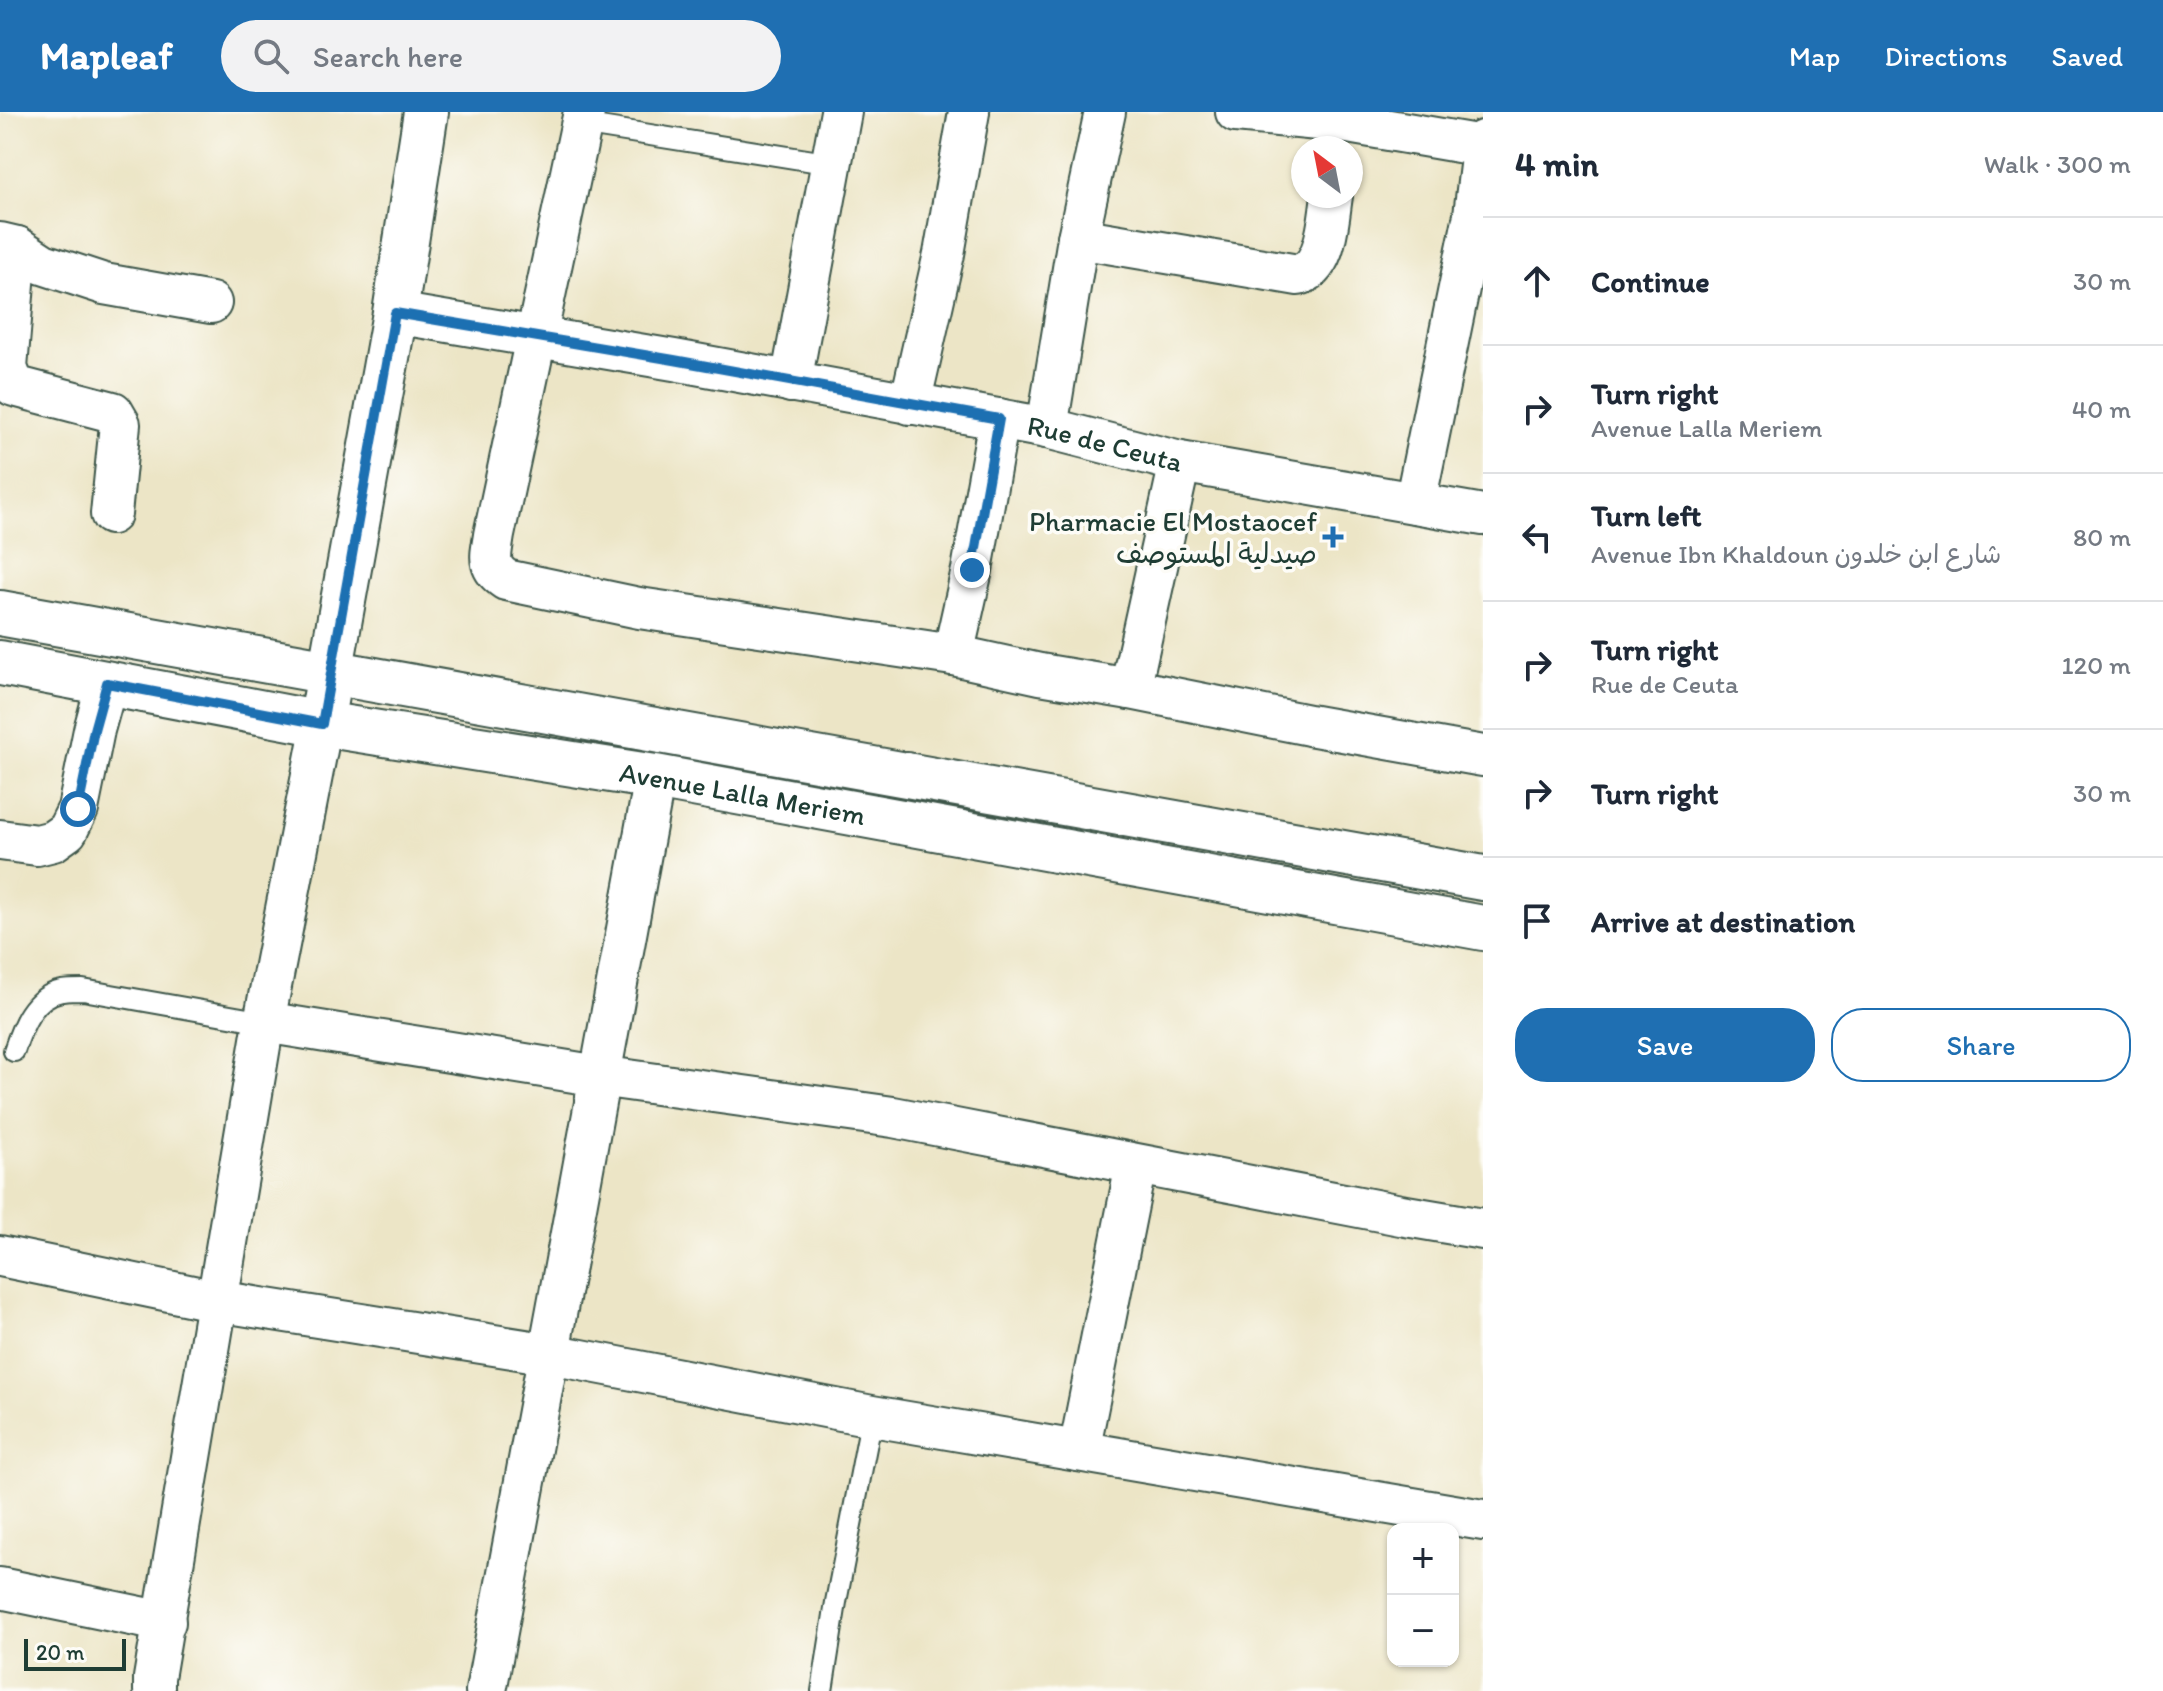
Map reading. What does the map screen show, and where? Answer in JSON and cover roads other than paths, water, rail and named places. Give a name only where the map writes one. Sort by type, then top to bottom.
[{"type":"street","points":[[154,1691],[264,1022],[359,520],[426,112]]},
{"type":"street","points":[[791,382],[841,112]]},
{"type":"street","points":[[910,404],[944,254],[969,112]]},
{"type":"street","points":[[1047,428],[1078,238],[1105,112]]},
{"type":"street","points":[[1236,112],[1345,136]]},
{"type":"street","points":[[583,118],[494,535],[490,559],[495,573],[506,580],[639,608],[953,655],[1483,756]]},
{"type":"street","points":[[1363,137],[1483,143],[1479,216],[1415,503]]},
{"type":"street","points":[[1078,238],[1298,275],[1314,266],[1321,254],[1330,208]]},
{"type":"street","points":[[111,514],[120,424],[113,412],[14,386],[7,368],[8,245],[43,264],[104,284],[211,303]]},
{"type":"street","name":"Rue de Ceuta","points":[[395,313],[999,419],[1180,462],[1483,515]]},
{"type":"street","points":[[953,655],[999,419]]},
{"type":"street","points":[[1130,689],[1180,462]]},
{"type":"street","name":"Avenue Lalla Meriem","points":[[0,613],[1483,878]]},
{"type":"street","name":"Avenue Lalla Meriem","points":[[0,663],[322,724],[655,777],[1483,928]]},
{"type":"street","points":[[0,840],[37,845],[53,841],[67,831],[78,809],[107,683]]},
{"type":"street","points":[[486,1691],[655,777]]},
{"type":"street","points":[[264,1022],[599,1076],[893,1117],[1483,1229]]},
{"type":"street","points":[[1079,1451],[1136,1165]]},
{"type":"street","points":[[0,1256],[217,1301],[550,1354],[872,1416],[1483,1520]]},
{"type":"street","points":[[0,1588],[165,1622]]},
{"type":"lane","points":[[583,118],[832,164]]},
{"type":"lane","points":[[14,1051],[24,1021],[38,1003],[60,991],[83,990],[264,1022]]},
{"type":"lane","points":[[822,1691],[838,1586],[872,1416]]},
{"type":"place","name":"Pharmacie El Mostaocef صيدلية المستوصف","points":[[1333,537]]}]
